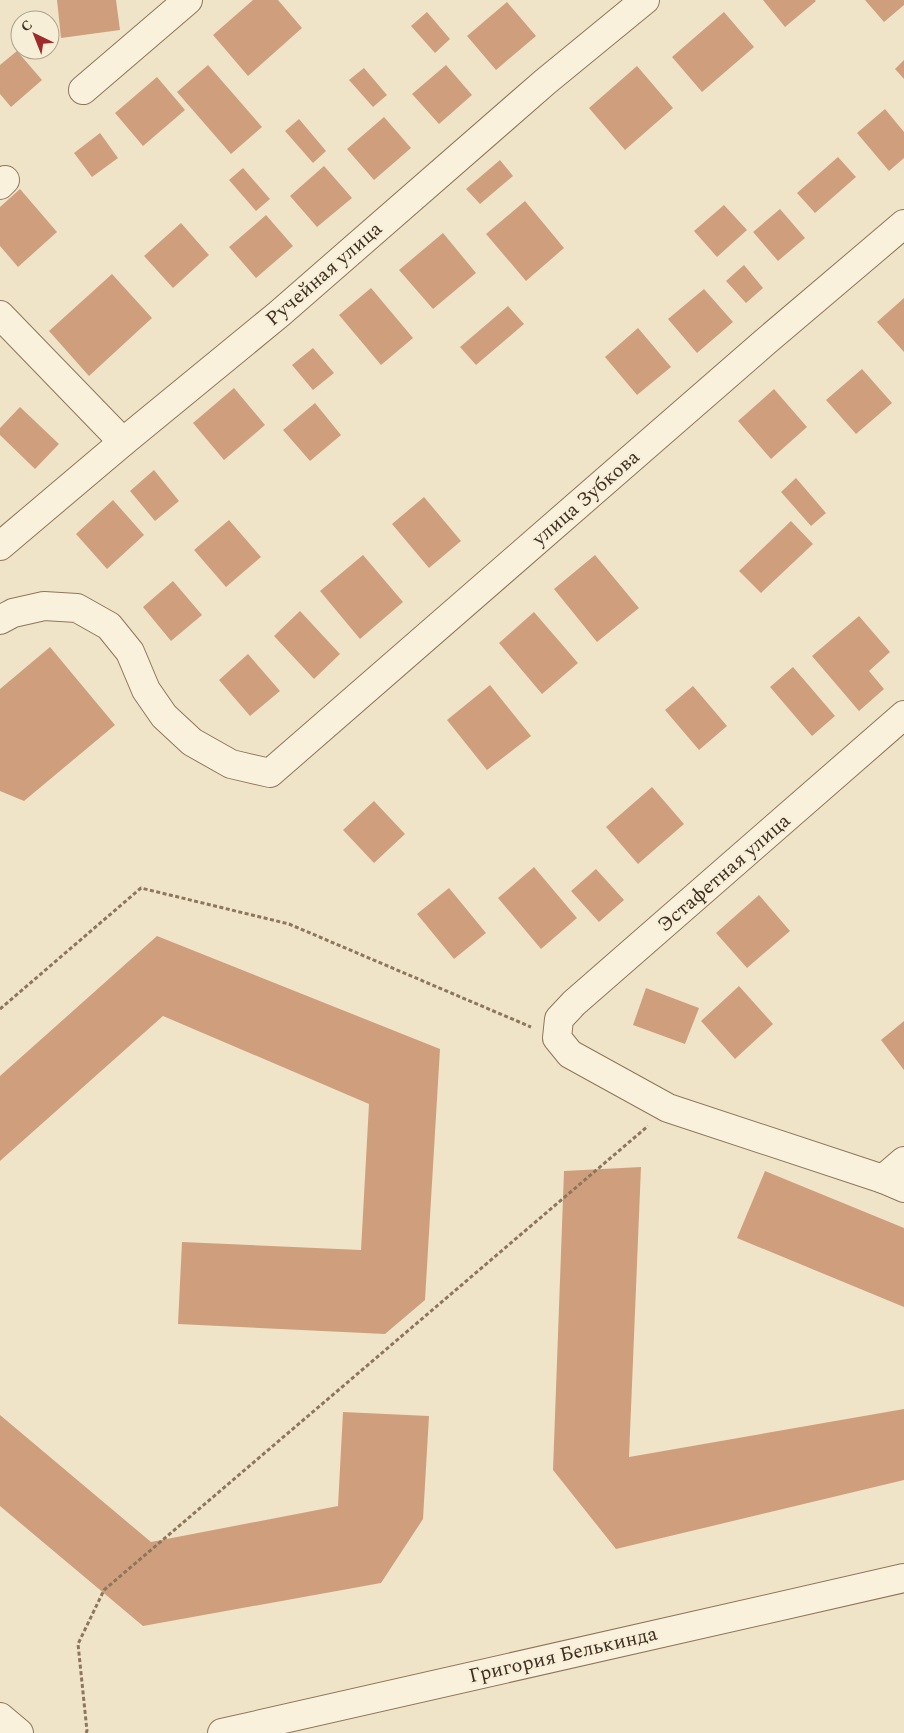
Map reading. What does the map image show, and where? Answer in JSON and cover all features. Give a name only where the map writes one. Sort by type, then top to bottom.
[{"type":"street","points":[[83,90],[188,0]]},
{"type":"street","name":"Ручейная улица","points":[[0,546],[279,314],[545,82],[645,0]]},
{"type":"street","name":"улица Зубкова","points":[[0,620],[13,613],[44,606],[77,608],[109,626],[130,652],[146,690],[164,716],[192,742],[231,764],[270,773],[765,342],[904,224]]},
{"type":"street","points":[[0,315],[123,442]]},
{"type":"street","name":"Эстафетная улица","points":[[557,1038],[560,1019],[574,1003],[904,715]]},
{"type":"street","points":[[557,1038],[570,1054],[668,1108],[894,1183],[904,1161]]},
{"type":"street","name":"Григория Белькинда","points":[[222,1733],[904,1578]]},
{"type":"street","points":[[0,1717],[19,1733]]},
{"type":"path","points":[[0,1009],[141,888],[289,924],[557,1038]]},
{"type":"path","points":[[86,1733],[78,1644],[104,1590],[668,1108]]},
{"type":"building","points":[[57,0],[116,0],[120,30],[61,38],[60,10],[58,10]]},
{"type":"building","points":[[253,0],[278,0],[302,28],[248,76],[213,35]]},
{"type":"building","points":[[763,0],[815,0],[816,1],[785,27]]},
{"type":"building","points":[[865,0],[904,0],[904,5],[884,22]]},
{"type":"building","points":[[507,2],[536,36],[496,70],[467,36]]},
{"type":"building","points":[[427,12],[450,39],[435,53],[411,26]]},
{"type":"building","points":[[724,12],[754,47],[702,92],[672,57]]},
{"type":"building","points":[[10,57],[10,60],[25,60],[42,80],[11,107],[0,94],[0,65]]},
{"type":"building","points":[[904,60],[904,79],[895,69]]},
{"type":"building","points":[[208,65],[262,127],[231,154],[177,92]]},
{"type":"building","points":[[446,65],[472,95],[439,124],[412,94]]},
{"type":"building","points":[[637,66],[673,108],[625,150],[589,108]]},
{"type":"building","points":[[364,68],[387,95],[373,107],[349,80]]},
{"type":"building","points":[[157,77],[185,110],[143,146],[115,113]]},
{"type":"building","points":[[885,109],[904,132],[904,158],[889,171],[857,133]]},
{"type":"building","points":[[384,117],[411,148],[374,180],[347,149]]},
{"type":"building","points":[[299,119],[326,151],[313,163],[285,131]]},
{"type":"building","points":[[100,133],[118,158],[92,177],[74,153]]},
{"type":"building","points":[[838,157],[856,177],[815,213],[797,193]]},
{"type":"building","points":[[500,160],[513,176],[480,204],[466,189]]},
{"type":"building","points":[[324,166],[352,198],[317,227],[290,196]]},
{"type":"building","points":[[243,168],[270,199],[256,211],[229,180]]},
{"type":"building","points":[[20,189],[57,232],[18,267],[0,246],[0,207]]},
{"type":"building","points":[[525,201],[564,248],[526,281],[486,234]]},
{"type":"building","points":[[724,205],[747,230],[717,257],[694,231]]},
{"type":"building","points":[[780,209],[805,238],[778,261],[753,232]]},
{"type":"building","points":[[266,215],[293,246],[256,278],[229,247]]},
{"type":"building","points":[[181,223],[209,255],[173,288],[144,256]]},
{"type":"building","points":[[443,233],[476,273],[433,309],[399,270]]},
{"type":"building","points":[[744,265],[763,288],[746,303],[726,281]]},
{"type":"building","points":[[112,274],[152,318],[89,376],[49,331]]},
{"type":"building","points":[[371,288],[413,338],[381,365],[339,315]]},
{"type":"building","points":[[704,289],[733,322],[697,353],[668,319]]},
{"type":"building","points":[[904,298],[904,352],[877,322]]},
{"type":"building","points":[[508,306],[524,324],[476,365],[460,347]]},
{"type":"building","points":[[638,328],[671,367],[637,395],[605,357]]},
{"type":"building","points":[[313,348],[334,373],[313,390],[292,365]]},
{"type":"building","points":[[862,369],[892,403],[856,434],[826,400]]},
{"type":"building","points":[[234,388],[265,425],[224,460],[193,423]]},
{"type":"building","points":[[774,389],[807,427],[771,459],[738,421]]},
{"type":"building","points":[[315,403],[341,435],[310,461],[283,430]]},
{"type":"building","points":[[20,407],[59,444],[35,469],[0,435],[0,428]]},
{"type":"building","points":[[154,470],[179,501],[155,521],[130,491]]},
{"type":"building","points":[[796,478],[826,513],[811,526],[781,492]]},
{"type":"building","points":[[424,497],[461,541],[429,568],[392,524]]},
{"type":"building","points":[[113,500],[144,535],[107,569],[76,534]]},
{"type":"building","points":[[229,520],[261,557],[226,587],[194,550]]},
{"type":"building","points":[[791,521],[813,544],[761,593],[739,571]]},
{"type":"building","points":[[363,555],[403,602],[360,639],[320,591]]},
{"type":"building","points":[[595,555],[639,608],[597,642],[554,589]]},
{"type":"building","points":[[173,581],[202,615],[171,641],[143,607]]},
{"type":"building","points":[[300,611],[340,654],[314,679],[274,636]]},
{"type":"building","points":[[534,612],[578,663],[542,694],[499,643]]},
{"type":"building","points":[[859,616],[890,652],[869,671],[884,689],[859,711],[812,656]]},
{"type":"building","points":[[50,647],[115,725],[24,801],[0,791],[0,689]]},
{"type":"building","points":[[248,654],[280,691],[250,716],[219,680]]},
{"type":"building","points":[[793,667],[835,716],[812,736],[770,687]]},
{"type":"building","points":[[490,685],[531,736],[487,770],[447,720]]},
{"type":"building","points":[[693,686],[727,726],[699,750],[665,710]]},
{"type":"building","points":[[652,787],[684,824],[638,864],[606,827]]},
{"type":"building","points":[[374,801],[405,834],[374,863],[343,830]]},
{"type":"building","points":[[534,867],[577,918],[541,949],[498,898]]},
{"type":"building","points":[[596,869],[624,900],[599,922],[571,891]]},
{"type":"building","points":[[449,888],[486,933],[454,959],[417,914]]},
{"type":"building","points":[[759,895],[790,931],[747,968],[716,933]]},
{"type":"building","points":[[157,936],[440,1049],[425,1300],[385,1334],[178,1324],[182,1242],[361,1250],[369,1104],[163,1016],[0,1161],[0,1076]]},
{"type":"building","points":[[739,986],[773,1024],[735,1059],[701,1021]]},
{"type":"building","points":[[646,988],[699,1008],[685,1044],[633,1025]]},
{"type":"building","points":[[904,1021],[904,1070],[881,1040]]},
{"type":"building","points":[[641,1167],[629,1457],[904,1409],[904,1480],[616,1549],[553,1470],[564,1171]]},
{"type":"building","points":[[765,1171],[904,1228],[904,1307],[737,1238]]},
{"type":"building","points":[[343,1412],[429,1416],[423,1519],[381,1583],[143,1626],[0,1506],[0,1415],[151,1542],[338,1506]]}]
